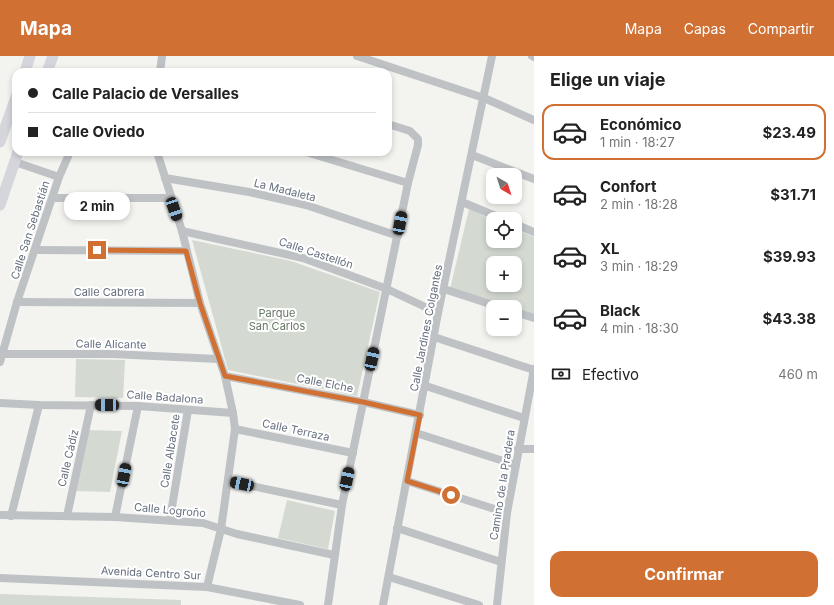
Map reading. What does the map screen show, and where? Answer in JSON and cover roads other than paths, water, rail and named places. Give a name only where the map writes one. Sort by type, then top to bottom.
[{"type":"main road","points":[[26,68],[30,56]]},
{"type":"main road","points":[[48,68],[53,56]]},
{"type":"main road","points":[[0,142],[12,108]]},
{"type":"main road","points":[[0,205],[16,157]]},
{"type":"street","points":[[160,68],[162,56]]},
{"type":"street","points":[[357,56],[484,98],[534,120]]},
{"type":"street","name":"Calle Jardines Colgantes","points":[[383,605],[426,386],[438,313],[492,56]]},
{"type":"street","points":[[328,605],[342,505],[408,183],[418,145],[418,139],[415,134],[392,125]]},
{"type":"street","points":[[472,155],[534,179]]},
{"type":"street","name":"Calle San Sebastián","points":[[0,362],[17,302],[54,198],[59,177],[68,156]]},
{"type":"street","points":[[158,156],[170,198],[182,231],[200,303],[225,376],[235,429],[221,529],[207,587]]},
{"type":"street","points":[[319,156],[408,183]]},
{"type":"street","points":[[16,157],[59,177]]},
{"type":"street","name":"La Madaleta","points":[[165,178],[249,192],[306,205],[398,236]]},
{"type":"street","points":[[54,198],[170,198]]},
{"type":"street","points":[[462,202],[486,212]]},
{"type":"street","points":[[522,227],[534,232]]},
{"type":"street","name":"Calle Castellón","points":[[182,231],[302,258],[387,289],[438,313]]},
{"type":"street","points":[[36,250],[186,251]]},
{"type":"street","points":[[444,289],[486,303]]},
{"type":"street","name":"Calle Cabrera","points":[[17,302],[200,303]]},
{"type":"street","points":[[522,314],[534,318]]},
{"type":"street","points":[[434,337],[534,369]]},
{"type":"street","name":"Calle Alicante","points":[[3,354],[112,354],[218,359]]},
{"type":"street","name":"Camino de la Pradera","points":[[497,605],[507,513],[524,418],[532,390],[534,369]]},
{"type":"street","name":"Calle Elche","points":[[225,376],[363,402],[420,415]]},
{"type":"street","points":[[426,386],[524,418]]},
{"type":"street","name":"Calle Badalona","points":[[0,403],[138,406],[233,413]]},
{"type":"street","points":[[11,516],[39,405]]},
{"type":"street","name":"Calle Cádiz","points":[[67,516],[91,405]]},
{"type":"street","points":[[115,517],[138,406]]},
{"type":"street","name":"Calle Albacete","points":[[170,520],[188,410]]},
{"type":"street","name":"Calle Terraza","points":[[235,429],[353,453]]},
{"type":"street","points":[[416,433],[516,465]]},
{"type":"street","points":[[518,449],[534,449]]},
{"type":"street","points":[[228,481],[342,505]]},
{"type":"street","points":[[407,481],[507,513]]},
{"type":"street","name":"Calle Logroño","points":[[0,515],[115,517],[202,523],[238,534],[334,555]]},
{"type":"street","points":[[398,528],[501,562]]},
{"type":"street","points":[[389,577],[478,605]]},
{"type":"street","name":"Avenida Centro Sur","points":[[0,578],[207,587],[300,605]]},
{"type":"park label","name":"Parque San Carlos","points":[[277,319]]}]
